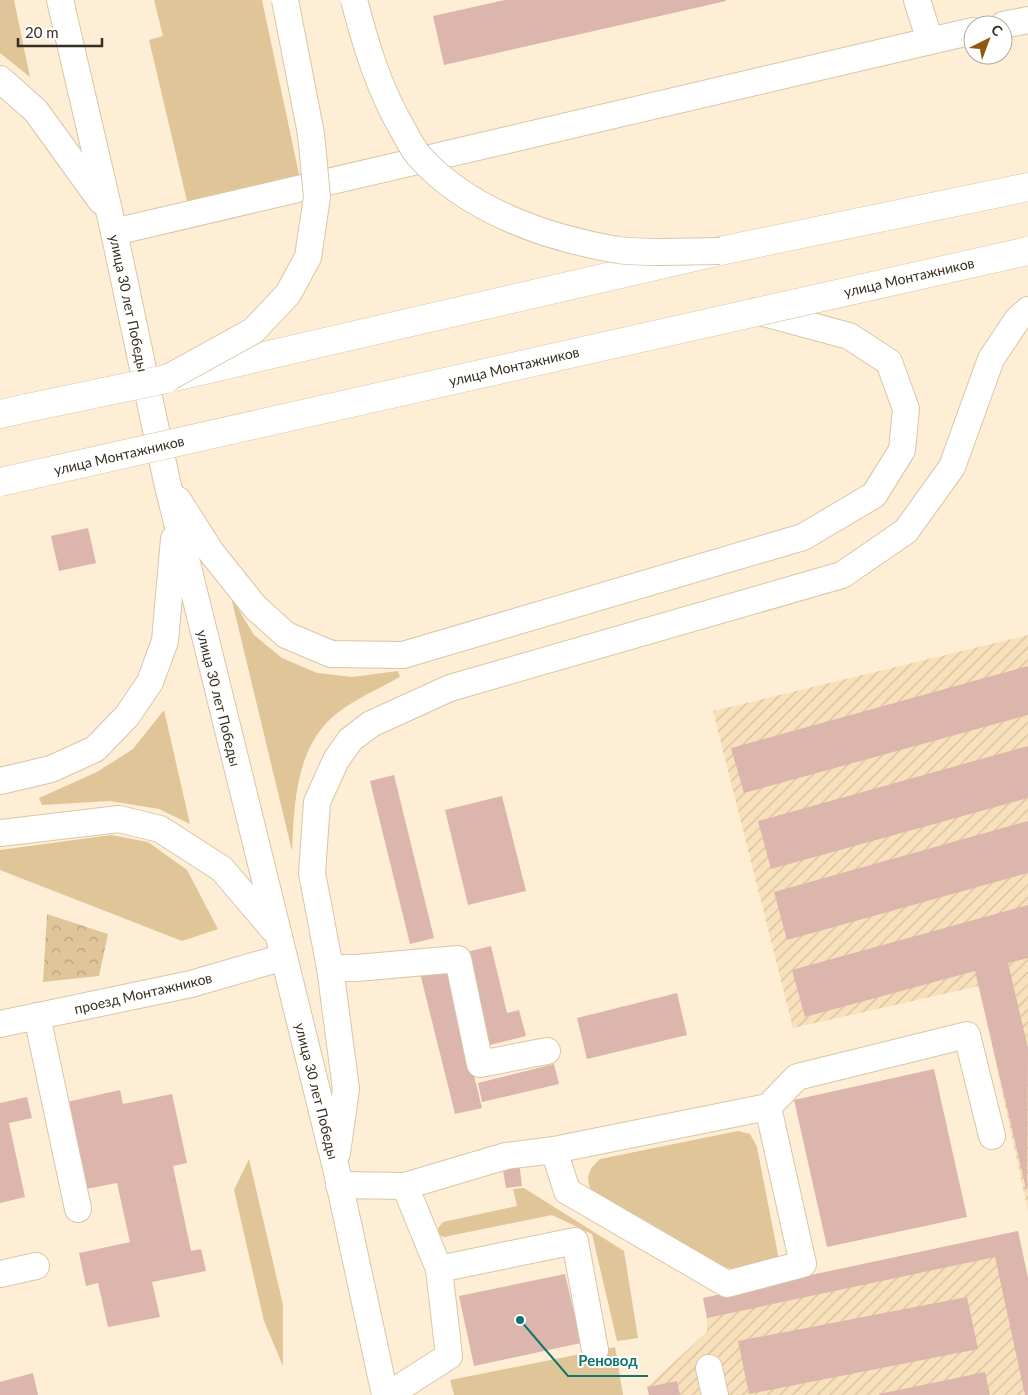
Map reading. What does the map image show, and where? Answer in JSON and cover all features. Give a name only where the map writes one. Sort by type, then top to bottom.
[{"type":"main road","points":[[0,414],[166,378],[720,251],[1028,187]]},
{"type":"main road","name":"улица Монтажников","points":[[0,482],[1028,251]]},
{"type":"street","name":"улица 30 лет Победы","points":[[60,0],[112,222],[167,482],[337,1177],[386,1395]]},
{"type":"street","points":[[166,378],[253,331],[288,294],[308,257],[317,197],[311,134],[285,0]]},
{"type":"street","points":[[354,0],[365,43],[386,100],[418,156],[455,190],[506,217],[554,235],[619,250],[720,251]]},
{"type":"street","points":[[917,0],[930,41]]},
{"type":"street","points":[[1013,23],[1028,20]]},
{"type":"street","points":[[0,79],[36,111],[112,222],[963,33]]},
{"type":"street","points":[[992,1136],[967,1035],[797,1078],[768,1107],[554,1150],[506,1156],[406,1186],[337,1177],[346,1089],[330,968],[312,874],[317,802],[336,760],[350,740],[371,724],[450,688],[842,575],[906,530],[952,467],[991,359],[1017,320],[1028,310]]},
{"type":"street","points":[[167,482],[211,552],[255,607],[286,636],[331,654],[403,655],[442,644],[803,537],[874,495],[902,450],[906,409],[889,362],[849,336],[756,311]]},
{"type":"street","points":[[0,406],[27,408]]},
{"type":"street","points":[[0,781],[51,769],[95,748],[128,716],[150,682],[164,641],[176,518]]},
{"type":"street","points":[[0,833],[119,819],[160,829],[222,869],[280,945]]},
{"type":"street","name":"проезд Монтажников","points":[[0,1024],[191,984],[280,945]]},
{"type":"street","points":[[330,968],[357,968],[458,959],[480,1064],[547,1050]]},
{"type":"street","points":[[37,1016],[78,1208]]},
{"type":"street","points":[[554,1150],[567,1191],[727,1284],[803,1264],[768,1107]]},
{"type":"street","points":[[386,1395],[449,1356],[439,1269],[406,1186]]},
{"type":"street","points":[[439,1269],[576,1242],[595,1350]]},
{"type":"street","points":[[0,1274],[36,1266]]},
{"type":"street","points":[[709,1368],[715,1395]]},
{"type":"shaded area","points":[[1028,635],[1028,1211],[979,986],[793,1028],[713,711]]},
{"type":"shaded area","points":[[1018,1231],[1028,1278],[1028,1395],[649,1395],[647,1387],[707,1332],[707,1318],[703,1298]]},
{"type":"green space","points":[[0,0],[14,0],[30,77],[0,53]]},
{"type":"green space","points":[[154,0],[262,0],[300,179],[187,201],[149,40],[163,36]]},
{"type":"green space","points":[[231,597],[254,635],[282,658],[317,673],[352,677],[398,671],[400,677],[340,711],[323,727],[314,740],[301,770],[295,802],[292,851]]},
{"type":"green space","points":[[164,710],[190,824],[159,809],[110,801],[42,805],[39,798],[97,772],[133,749]]},
{"type":"green space","points":[[111,835],[148,842],[187,870],[218,929],[182,941],[0,870],[0,850]]},
{"type":"green space","points":[[47,914],[108,934],[99,976],[43,982]]},
{"type":"green space","points":[[738,1131],[750,1134],[757,1147],[779,1260],[737,1271],[717,1264],[591,1190],[588,1181],[589,1173],[600,1159]]},
{"type":"green space","points":[[249,1159],[283,1305],[283,1366],[264,1321],[234,1190]]},
{"type":"green space","points":[[524,1188],[624,1251],[638,1338],[617,1341],[592,1234],[552,1215],[444,1237],[439,1235],[438,1228],[443,1222],[517,1206],[513,1189]]},
{"type":"green space","points":[[615,1347],[623,1395],[454,1395],[450,1380]]},
{"type":"building","points":[[505,0],[726,1],[444,65],[433,16]]},
{"type":"building","points":[[88,528],[96,563],[59,571],[51,536]]},
{"type":"building","points":[[1028,666],[1028,715],[744,793],[731,748]]},
{"type":"building","points":[[1028,746],[1028,798],[771,869],[758,821]]},
{"type":"building","points":[[394,775],[434,938],[410,944],[370,781]]},
{"type":"building","points":[[502,796],[526,891],[468,905],[445,810]]},
{"type":"building","points":[[1028,821],[1028,873],[787,940],[774,892]]},
{"type":"building","points":[[1028,905],[1028,958],[1008,963],[1028,1048],[1027,1193],[975,971],[805,1017],[792,970]]},
{"type":"building","points":[[491,946],[507,1013],[519,1010],[526,1036],[486,1046],[463,953]]},
{"type":"building","points":[[447,966],[482,1108],[455,1114],[420,973]]},
{"type":"building","points":[[677,993],[687,1035],[587,1059],[577,1018]]},
{"type":"building","points":[[554,1064],[559,1084],[482,1102],[478,1083]]},
{"type":"building","points":[[934,1069],[967,1217],[827,1247],[794,1100]]},
{"type":"building","points":[[120,1090],[123,1104],[172,1094],[187,1163],[173,1166],[191,1251],[201,1249],[206,1271],[152,1282],[160,1317],[108,1327],[98,1283],[86,1286],[79,1253],[130,1242],[117,1183],[86,1189],[67,1102]]},
{"type":"building","points":[[27,1097],[32,1118],[9,1123],[25,1197],[0,1203],[0,1103]]},
{"type":"building","points":[[519,1161],[522,1186],[506,1188],[502,1164]]},
{"type":"building","points":[[1018,1231],[1028,1278],[1028,1395],[1025,1395],[995,1257],[707,1318],[703,1298]]},
{"type":"building","points":[[565,1274],[581,1343],[474,1366],[459,1296]]},
{"type":"building","points":[[967,1297],[978,1349],[749,1394],[738,1341]]},
{"type":"building","points":[[985,1372],[990,1395],[879,1394]]},
{"type":"building","points":[[33,1373],[38,1395],[0,1395],[0,1382]]},
{"type":"building","points":[[677,1381],[680,1395],[649,1395],[647,1387]]},
{"type":"place","name":"Реновод","points":[[520,1320]]}]
